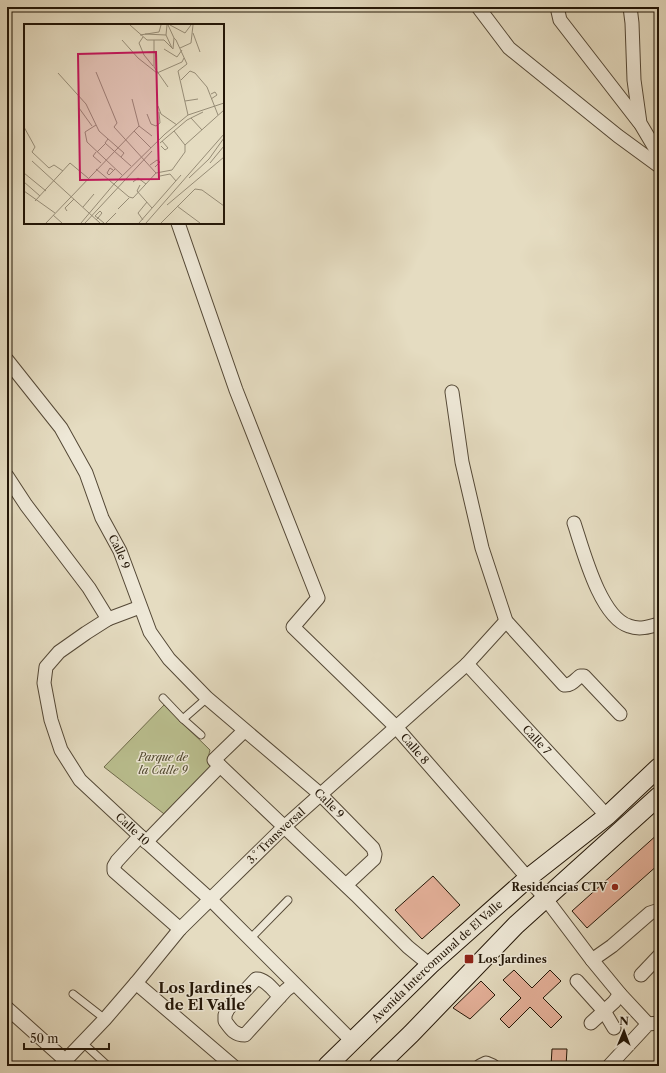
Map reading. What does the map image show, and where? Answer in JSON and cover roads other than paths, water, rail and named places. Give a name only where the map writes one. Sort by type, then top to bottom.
[{"type":"main road","name":"Avenida Intercomunal de El Valle","points":[[327,1066],[430,965],[528,878],[607,816],[659,767]]},
{"type":"main road","points":[[378,1066],[411,1034],[516,925],[659,796]]},
{"type":"street","points":[[478,7],[509,48],[618,136],[659,166]]},
{"type":"street","points":[[557,7],[560,20],[640,123],[659,155]]},
{"type":"street","points":[[630,7],[634,80],[640,123]]},
{"type":"street","name":"Calle 8","points":[[178,224],[236,390],[318,598],[294,627],[396,727],[546,899]]},
{"type":"street","name":"Calle 9","points":[[7,360],[61,428],[86,473],[102,518],[120,551],[150,632],[170,659],[207,698],[320,794],[372,848],[375,854],[374,859],[346,885]]},
{"type":"street","points":[[452,392],[465,476],[482,548],[506,621],[564,685],[568,686],[580,676],[584,676],[620,714]]},
{"type":"street","points":[[7,476],[26,505],[89,588],[108,619]]},
{"type":"street","points":[[574,523],[594,581],[602,599],[615,617],[628,626],[640,628],[659,624]]},
{"type":"street","name":"Calle 10","points":[[140,607],[108,619],[59,652],[46,667],[44,683],[51,720],[61,750],[80,780],[211,900],[352,1041]]},
{"type":"street","name":"3.° Transversal","points":[[66,1064],[83,1042],[136,983],[180,929],[284,827],[467,664],[506,621]]},
{"type":"street","name":"Calle 7","points":[[467,664],[607,816]]},
{"type":"street","points":[[244,730],[214,760],[346,885],[408,947],[430,965]]},
{"type":"street","points":[[180,929],[114,871],[114,866],[117,861],[143,839],[220,766]]},
{"type":"street","points":[[546,899],[620,994],[654,1024],[610,1066]]},
{"type":"street","points":[[592,960],[612,946],[650,913],[656,911],[659,912]]},
{"type":"street","points":[[641,975],[659,956]]},
{"type":"street","points":[[577,981],[604,1011],[614,1028]]},
{"type":"street","points":[[136,983],[233,1066]]},
{"type":"street","points":[[280,997],[294,984]]},
{"type":"street","points":[[591,1023],[620,994]]},
{"type":"street","points":[[7,1008],[66,1064]]},
{"type":"street","points":[[480,1066],[486,1063],[493,1066]]},
{"type":"lane","points":[[163,698],[201,735]]},
{"type":"lane","points":[[183,719],[207,698]]},
{"type":"lane","points":[[250,939],[288,900]]},
{"type":"lane","points":[[73,994],[105,1019]]},
{"type":"lane","points":[[83,1042],[108,1066]]},
{"type":"place","name":"Residencias CTV","points":[[615,887]]},
{"type":"place","name":"Los Jardines","points":[[469,959]]},
{"type":"district","name":"Los Jardines de El Valle","points":[[205,996]]},
{"type":"park label","name":"Parque de la Calle 9","points":[[163,763]]}]
